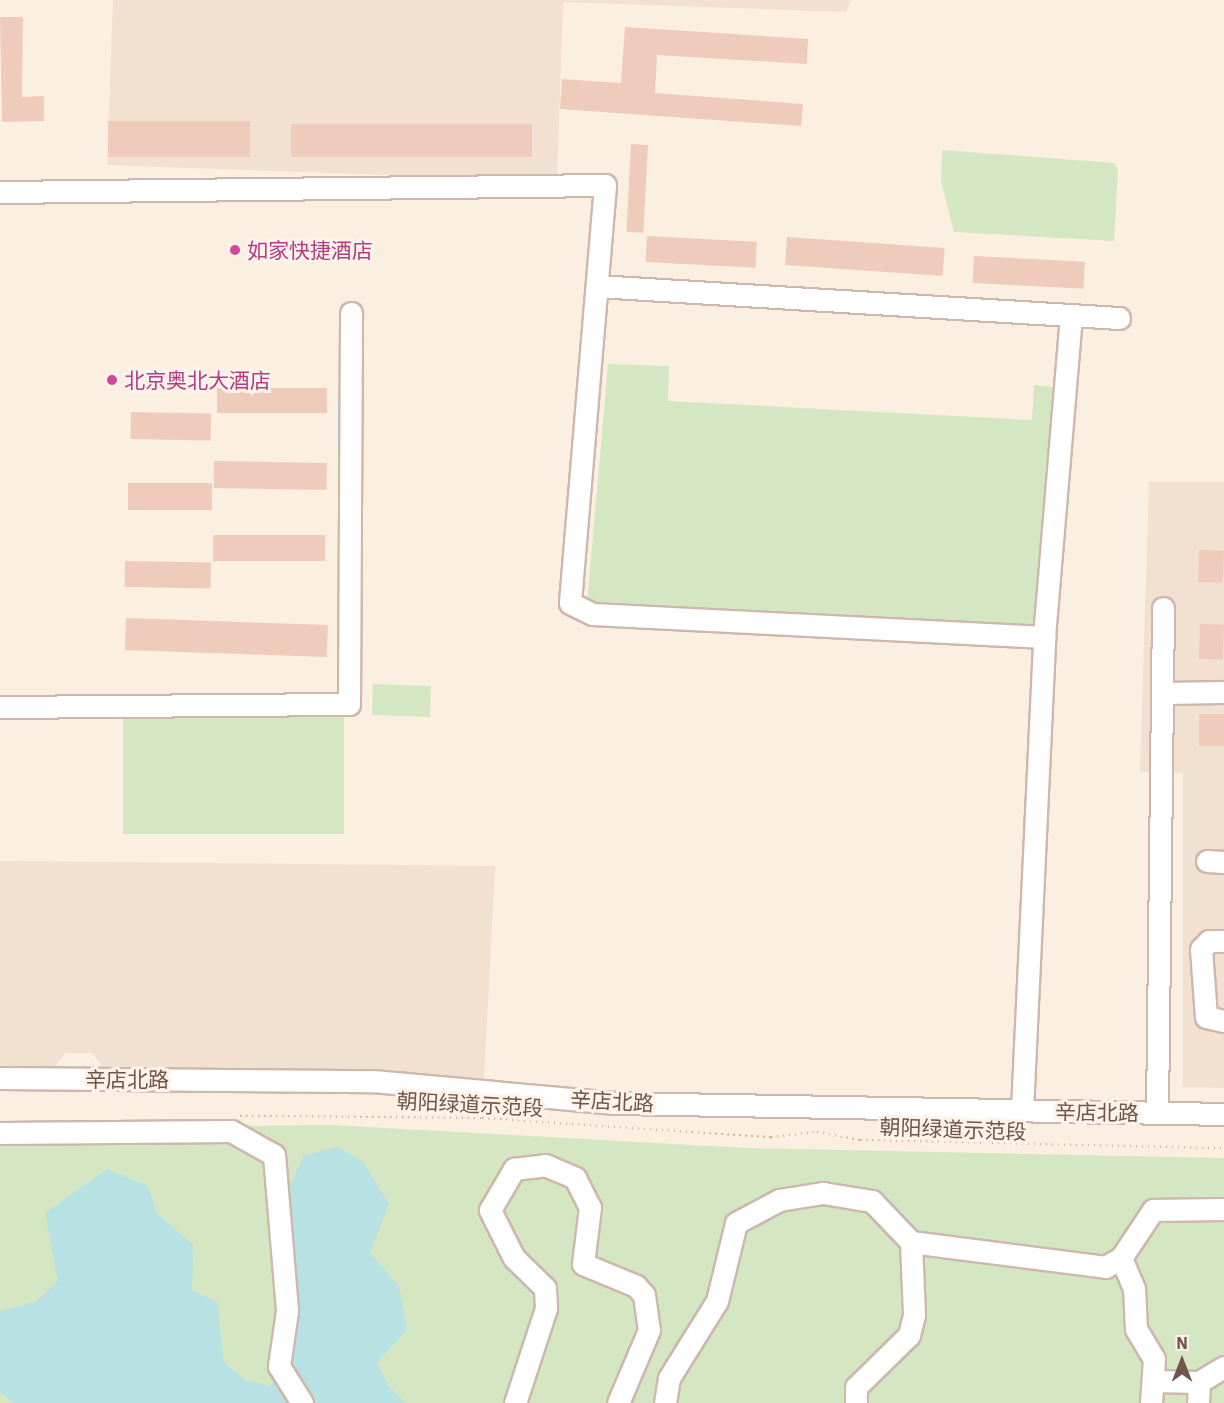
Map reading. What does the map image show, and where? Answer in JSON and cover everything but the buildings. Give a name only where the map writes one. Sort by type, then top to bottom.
[{"type":"street","points":[[0,192],[605,184],[570,603],[593,614],[1044,637]]},
{"type":"street","points":[[597,286],[1119,318]]},
{"type":"street","points":[[0,706],[349,704],[351,313]]},
{"type":"street","points":[[1022,1110],[1044,637],[1071,315]]},
{"type":"street","points":[[1157,1113],[1163,608]]},
{"type":"street","points":[[1162,693],[1224,692]]},
{"type":"street","points":[[1224,941],[1209,941],[1201,949],[1206,1017],[1224,1021]]},
{"type":"street","name":"辛店北路","points":[[0,1077],[373,1081],[615,1103],[1224,1114]]},
{"type":"street","points":[[0,1133],[231,1131],[274,1155],[287,1311],[279,1366],[302,1403]]},
{"type":"street","points":[[515,1403],[546,1308],[545,1288],[514,1258],[490,1210],[514,1168],[545,1166],[575,1178],[590,1207],[584,1264],[636,1286],[644,1295],[649,1330],[618,1403]]},
{"type":"street","points":[[665,1403],[669,1378],[717,1301],[736,1222],[779,1200],[823,1193],[872,1201],[911,1242],[1106,1267],[1121,1258],[1153,1210],[1224,1209]]},
{"type":"street","points":[[855,1403],[856,1387],[909,1335],[915,1315],[911,1242]]},
{"type":"street","points":[[1121,1258],[1134,1288],[1136,1329],[1154,1359],[1155,1381],[1151,1403]]},
{"type":"street","points":[[1155,1381],[1199,1382],[1224,1368]]},
{"type":"street","points":[[1198,1403],[1199,1382]]},
{"type":"path","name":"朝阳绿道示范段","points":[[227,1116],[482,1118],[771,1137],[816,1132],[860,1140],[1224,1148]]},
{"type":"shaded area","points":[[113,0],[851,0],[846,12],[563,2],[557,181],[107,165]]},
{"type":"shaded area","points":[[1149,482],[1224,482],[1224,1088],[1183,1087],[1183,773],[1140,772]]},
{"type":"shaded area","points":[[0,861],[495,866],[484,1081],[386,1072],[104,1068],[92,1053],[66,1053],[56,1066],[0,1066]]},
{"type":"green space","points":[[942,150],[1114,163],[1118,169],[1114,241],[954,232],[941,181]]},
{"type":"green space","points":[[608,364],[669,366],[668,401],[1032,420],[1034,385],[1053,387],[1034,625],[587,604]]},
{"type":"green space","points":[[373,684],[431,686],[430,717],[372,715]]},
{"type":"green space","points":[[123,716],[344,716],[344,834],[123,834]]},
{"type":"green space","points":[[332,1125],[745,1148],[1224,1158],[1224,1403],[0,1403],[0,1128]]},
{"type":"water","points":[[338,1147],[363,1162],[389,1204],[370,1253],[399,1286],[407,1330],[377,1362],[388,1385],[406,1403],[14,1403],[0,1392],[0,1311],[35,1302],[58,1281],[45,1213],[107,1169],[148,1186],[157,1213],[193,1245],[192,1290],[217,1302],[224,1363],[247,1381],[270,1386],[285,1365],[287,1193],[304,1155]]},
{"type":"place","name":"如家快捷酒店","points":[[235,250]]},
{"type":"place","name":"北京奥北大酒店","points":[[112,380]]}]
